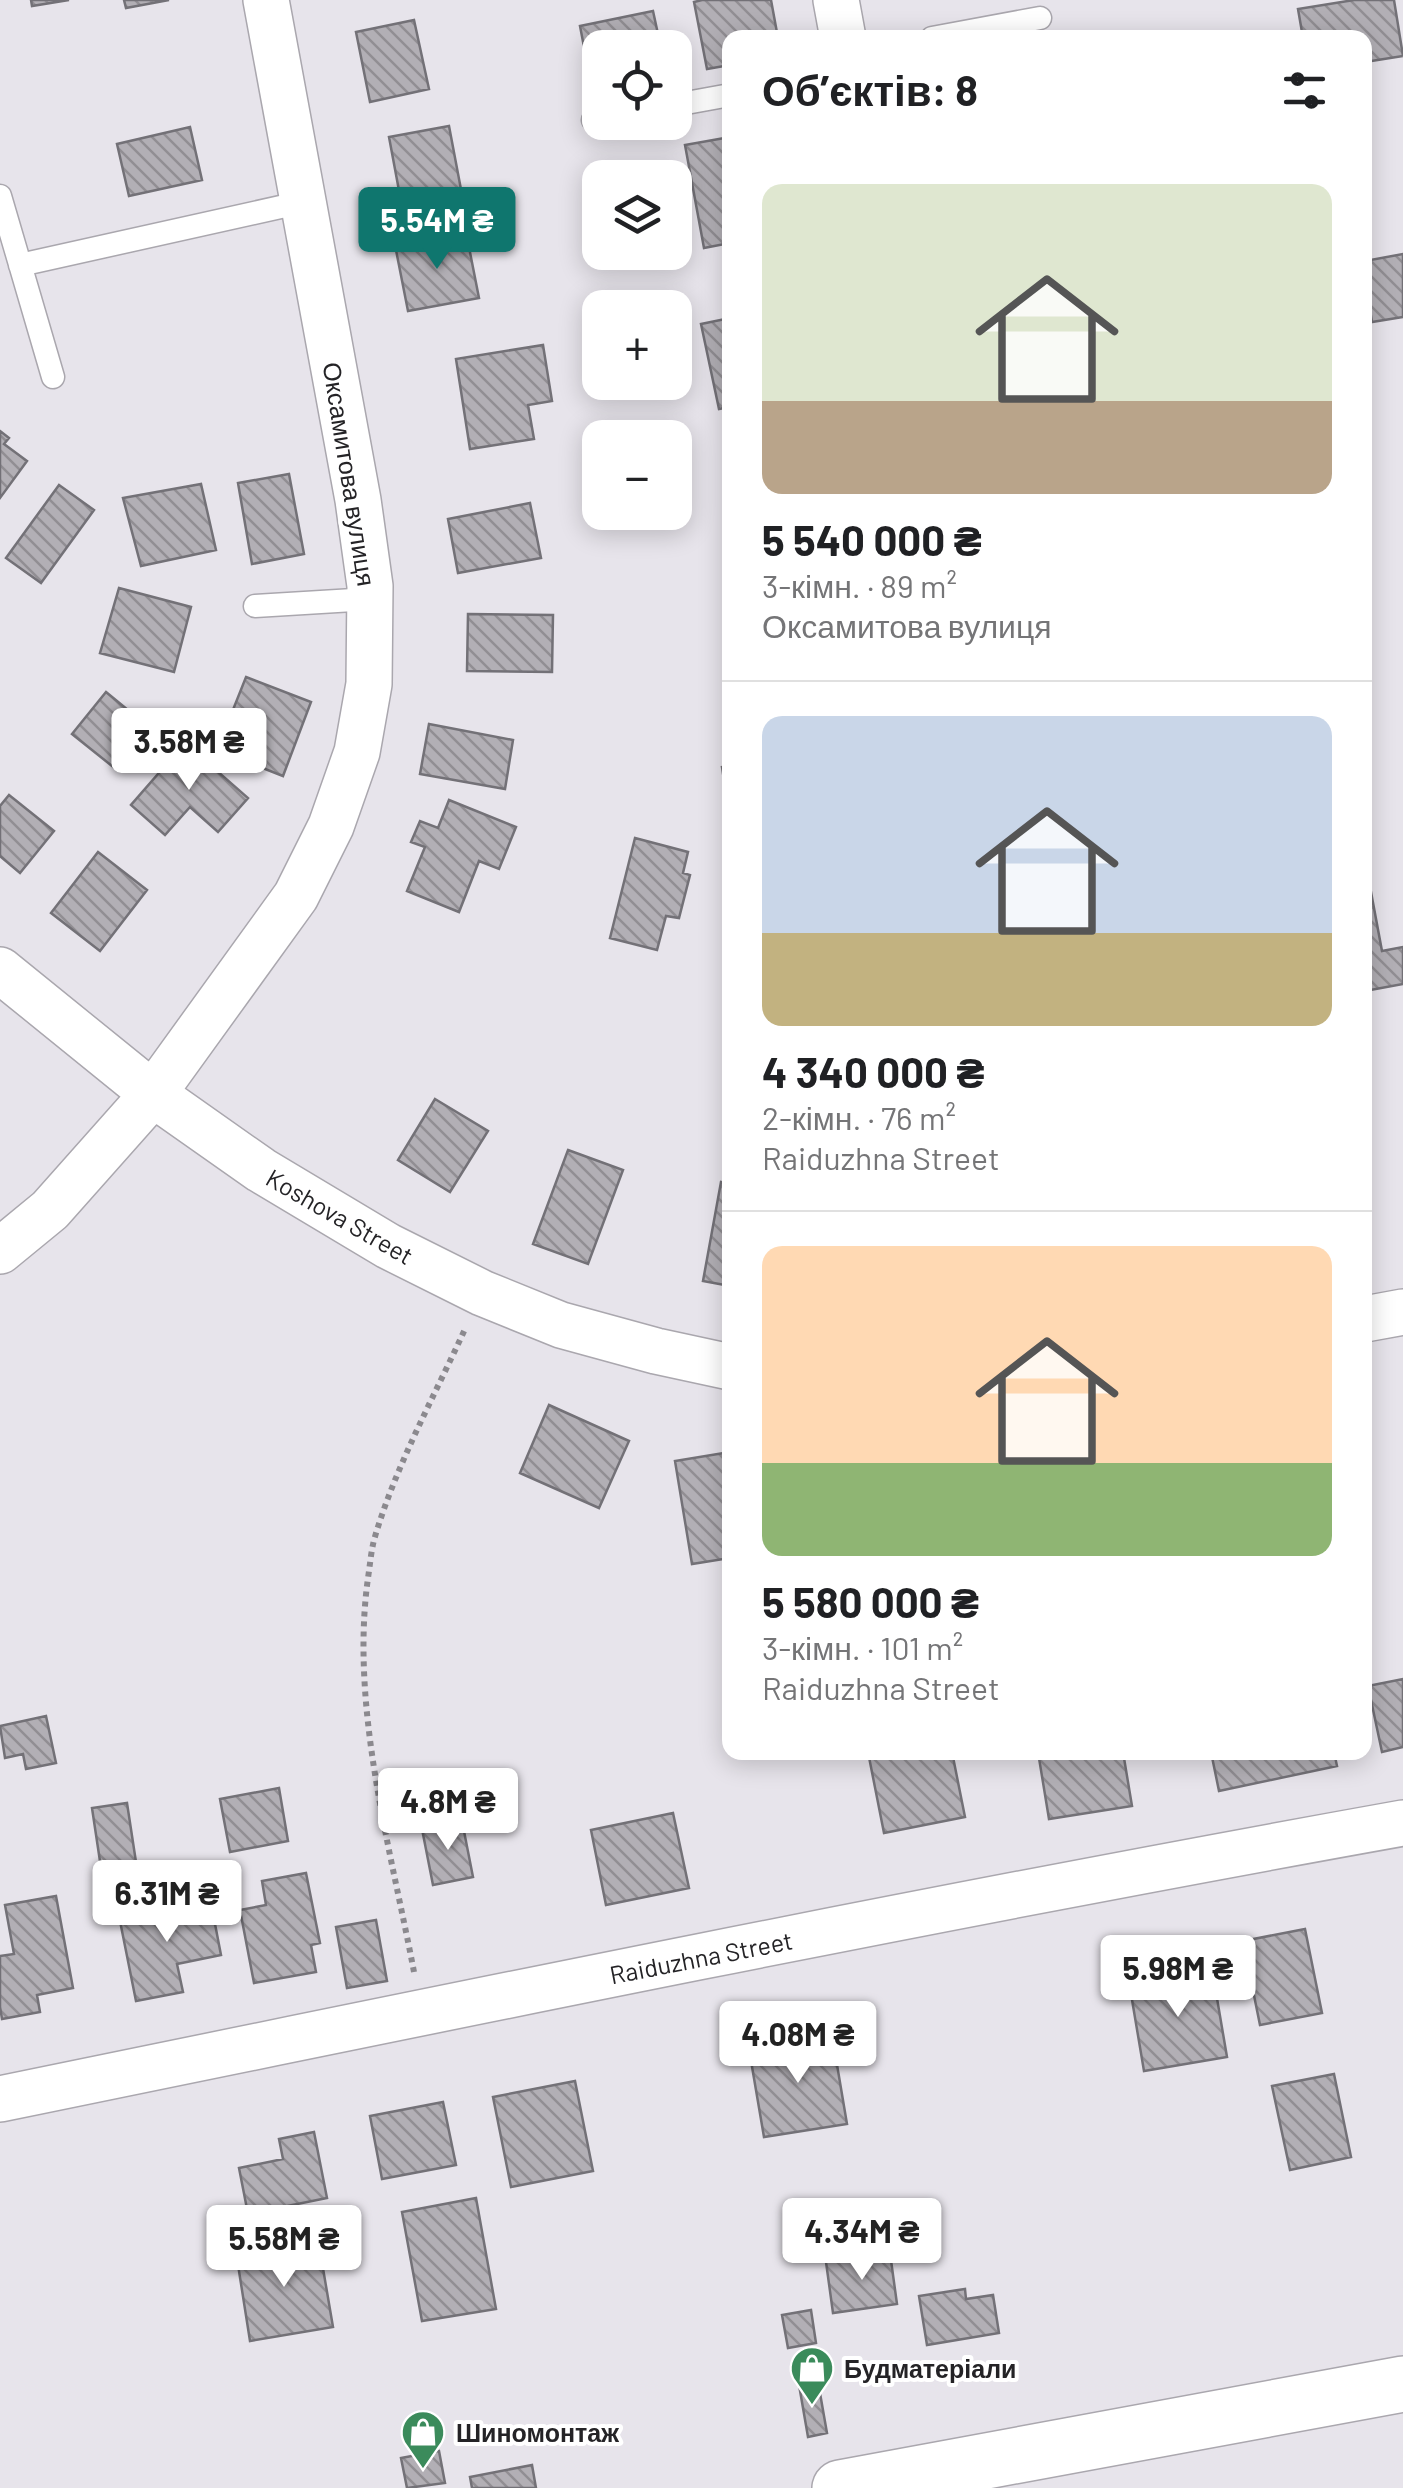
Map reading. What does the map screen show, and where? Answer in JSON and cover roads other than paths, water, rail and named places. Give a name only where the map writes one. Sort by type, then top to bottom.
[{"type":"main road","points":[[840,2488],[1403,2384]]},
{"type":"street","name":"Оксамитова вулиця","points":[[0,1251],[50,1210],[154,1094],[296,896],[331,826],[357,752],[369,684],[370,599],[358,500],[266,0]]},
{"type":"street","points":[[836,0],[842,30]]},
{"type":"street","name":"Koshova Street","points":[[0,970],[154,1094],[261,1170],[388,1246],[482,1293],[561,1325],[656,1352],[722,1365]]},
{"type":"street","points":[[1372,1318],[1403,1312]]},
{"type":"street","name":"Raiduzhna Street","points":[[0,2099],[1138,1870],[1403,1823]]},
{"type":"lane","points":[[975,30],[1040,18]]},
{"type":"lane","points":[[692,102],[722,96]]},
{"type":"lane","points":[[0,196],[53,377]]},
{"type":"lane","points":[[20,265],[303,202]]},
{"type":"lane","points":[[255,606],[370,599]]},
{"type":"place","name":"Будматеріали","points":[[812,2406]]},
{"type":"place","name":"Шиномонтаж","points":[[423,2470]]}]
